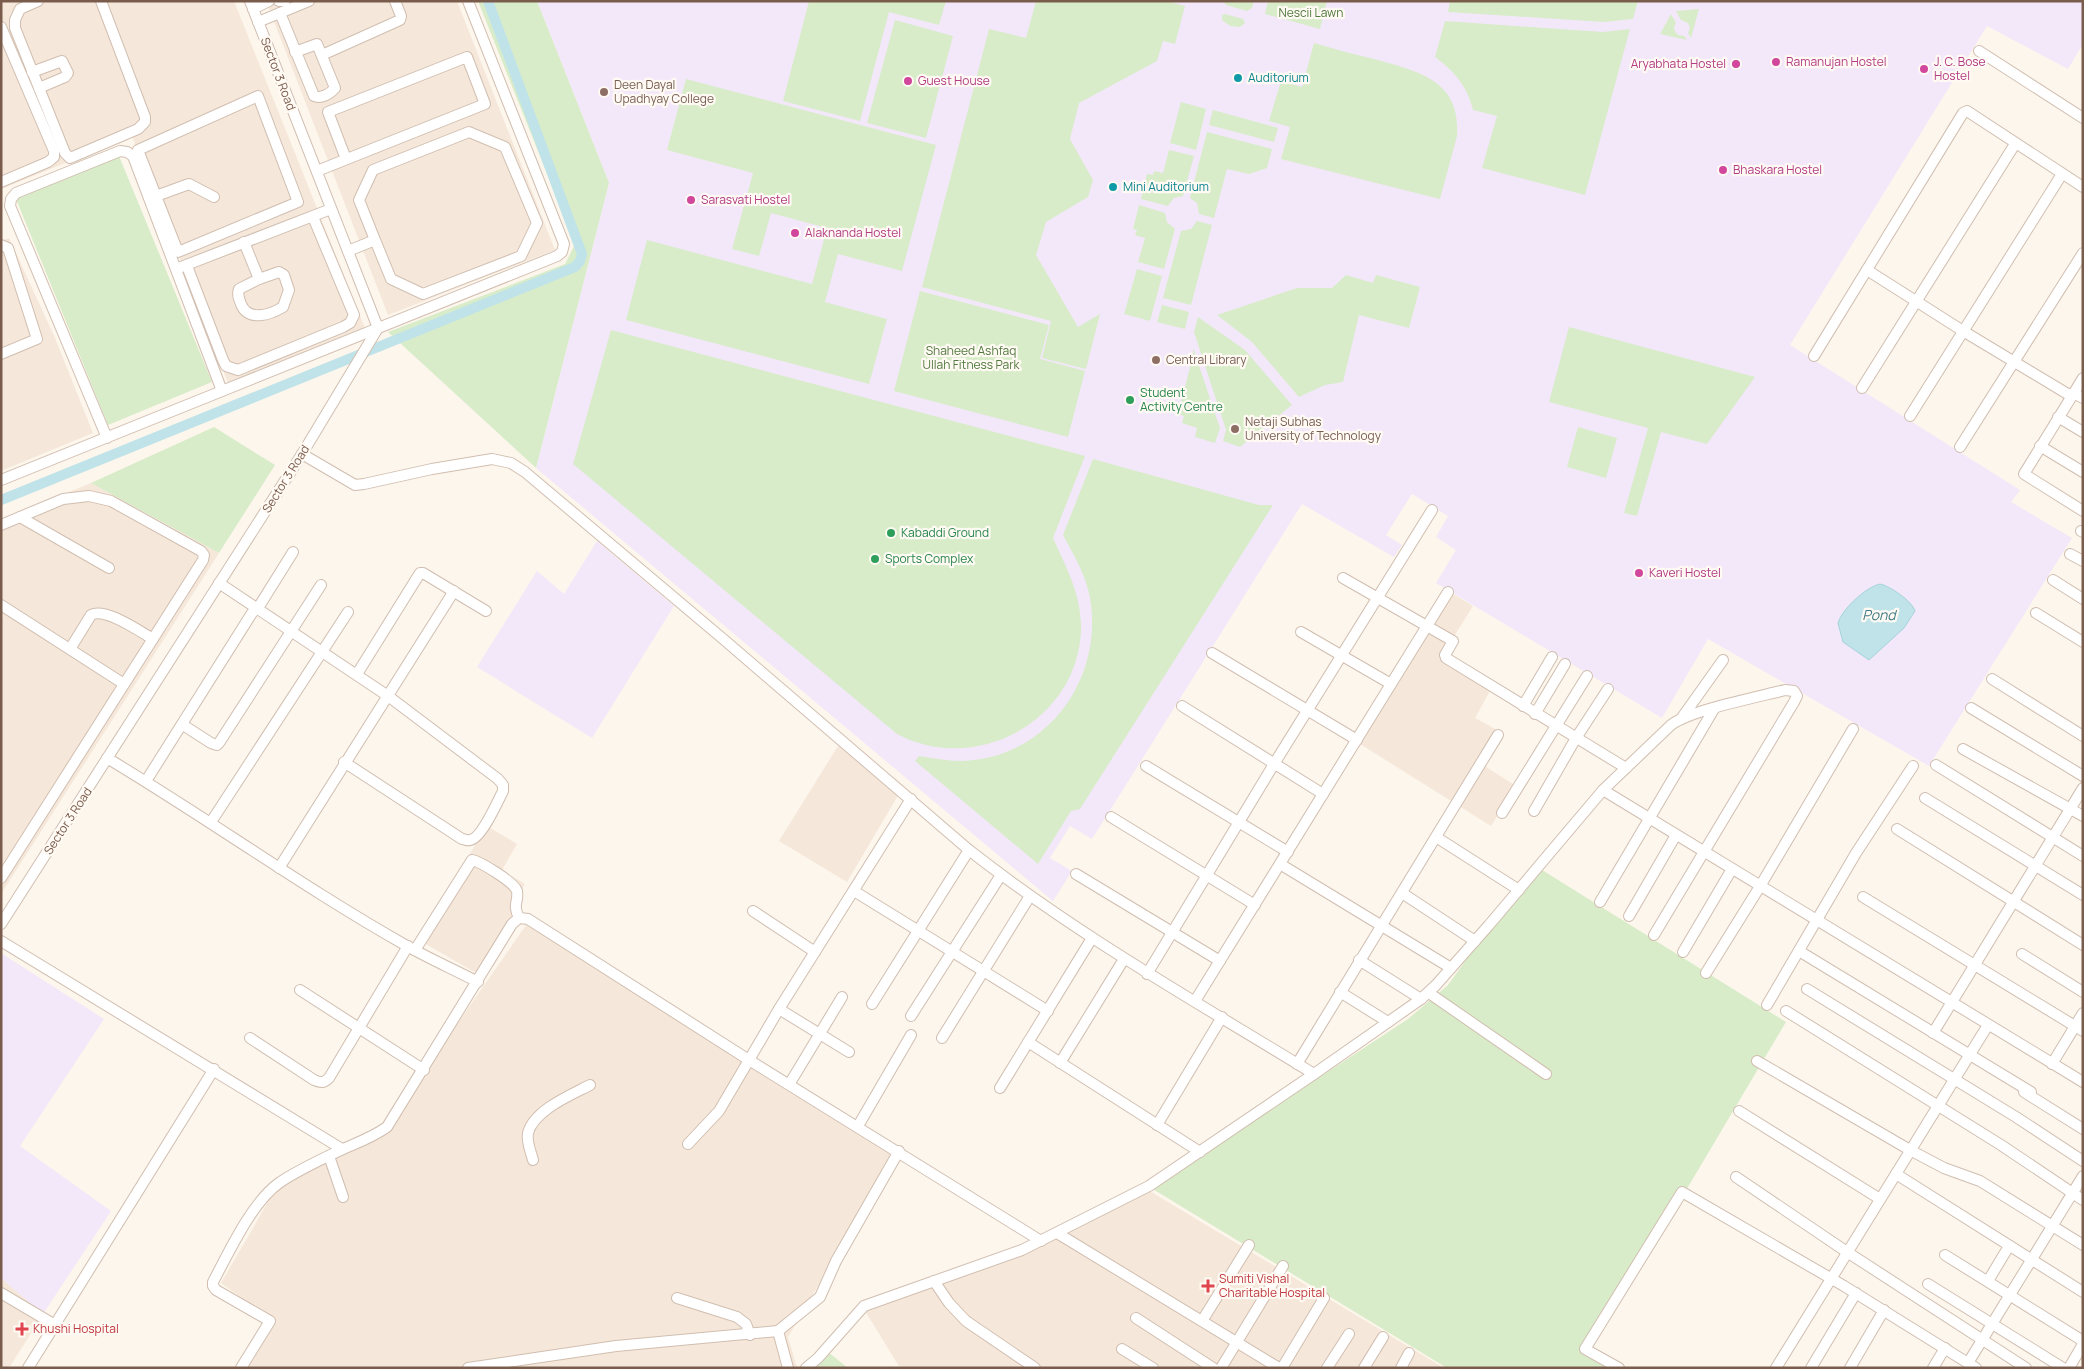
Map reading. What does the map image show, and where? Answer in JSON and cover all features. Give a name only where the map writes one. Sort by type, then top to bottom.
[{"type":"street","points":[[38,1],[20,9],[15,20],[15,28],[67,156],[75,157],[142,126],[145,117],[101,1]]},
{"type":"street","points":[[252,5],[269,1]]},
{"type":"street","points":[[279,1],[285,1]]},
{"type":"street","points":[[258,22],[309,1]]},
{"type":"street","points":[[322,55],[400,20],[401,16],[395,1]]},
{"type":"street","points":[[1,480],[557,256],[562,252],[564,244],[468,1]]},
{"type":"street","name":"Sector 3 Road","points":[[1,924],[302,454],[378,328],[252,5]]},
{"type":"street","points":[[280,13],[295,52],[314,96],[317,98],[324,96],[335,88],[317,44],[295,52]]},
{"type":"street","points":[[1,27],[54,151],[54,157],[48,162],[1,182]]},
{"type":"street","points":[[1979,51],[2083,118]]},
{"type":"street","points":[[316,171],[346,160],[485,104],[467,57],[328,112],[346,160]]},
{"type":"street","points":[[32,72],[62,61],[68,72],[65,77],[39,88]]},
{"type":"street","points":[[107,438],[10,206],[11,199],[16,193],[120,151],[134,152],[258,96],[298,202],[178,252],[156,196],[134,152]]},
{"type":"street","points":[[1814,356],[1967,111],[2083,187]]},
{"type":"street","points":[[469,132],[505,147],[537,223],[522,256],[423,294],[391,279],[375,240],[359,200],[373,170],[469,132]]},
{"type":"street","points":[[1862,388],[2015,144]]},
{"type":"street","points":[[134,152],[133,156],[222,391]]},
{"type":"street","points":[[1910,416],[2062,174]]},
{"type":"street","points":[[156,196],[189,184],[214,197]]},
{"type":"street","points":[[176,269],[331,209]]},
{"type":"street","points":[[187,266],[223,360],[226,366],[238,370],[334,332],[350,323],[354,315],[313,217]]},
{"type":"street","points":[[348,251],[375,240]]},
{"type":"street","points":[[244,242],[259,279]]},
{"type":"street","points":[[1,245],[8,248],[38,339],[1,354]]},
{"type":"street","points":[[1960,447],[2083,253]]},
{"type":"street","points":[[1867,270],[2015,362],[2072,395],[2083,398]]},
{"type":"street","points":[[279,272],[284,276],[290,290],[289,295],[280,308],[264,315],[248,315],[244,311],[237,293],[244,285],[259,279],[279,272]]},
{"type":"street","points":[[2083,378],[2024,474],[2083,511]]},
{"type":"street","points":[[2058,417],[2083,432]]},
{"type":"street","points":[[2040,446],[2083,472]]},
{"type":"street","points":[[302,454],[355,485],[492,459],[511,463],[700,619],[968,850],[1030,896],[1147,974],[1196,1001],[1314,1074]]},
{"type":"street","points":[[1,525],[63,499],[89,496],[111,502],[201,551],[204,555],[203,560],[1,878]]},
{"type":"street","points":[[1147,974],[1274,764],[1432,510]]},
{"type":"street","points":[[20,517],[109,568]]},
{"type":"street","points":[[146,781],[252,613],[258,608],[293,552]]},
{"type":"street","points":[[2070,554],[2083,561]]},
{"type":"street","points":[[357,674],[420,573],[454,591],[486,612]]},
{"type":"street","points":[[1343,578],[1453,641],[1445,654],[1446,658],[1626,768]]},
{"type":"street","points":[[2053,580],[2083,599]]},
{"type":"street","points":[[219,583],[388,696],[490,773],[503,785],[503,791],[476,837],[470,840],[462,839],[344,762]]},
{"type":"street","points":[[183,725],[211,744],[217,745],[321,585]]},
{"type":"street","points":[[279,868],[344,762],[454,591]]},
{"type":"street","points":[[1196,1001],[1448,592]]},
{"type":"street","points":[[1,605],[124,684]]},
{"type":"street","points":[[70,649],[91,615],[96,612],[106,613],[153,639]]},
{"type":"street","points":[[211,822],[348,612]]},
{"type":"street","points":[[2036,613],[2083,642]]},
{"type":"street","points":[[1301,632],[1392,684]]},
{"type":"street","points":[[1212,653],[1357,740]]},
{"type":"street","points":[[1523,706],[1552,657]]},
{"type":"street","points":[[1680,719],[1723,660]]},
{"type":"street","points":[[1535,714],[1565,664]]},
{"type":"street","points":[[1502,813],[1587,676]]},
{"type":"street","points":[[1992,679],[2083,736]]},
{"type":"street","points":[[1534,811],[1576,738],[1608,689]]},
{"type":"street","points":[[806,1368],[818,1358],[864,1306],[1041,1242],[1149,1186],[1425,996],[1475,942],[1603,790],[1671,725],[1680,719],[1785,690],[1790,690],[1797,694],[1705,852],[1654,935]]},
{"type":"street","points":[[1182,706],[1323,794]]},
{"type":"street","points":[[1971,708],[2083,776]]},
{"type":"street","points":[[1600,902],[1714,709]]},
{"type":"street","points":[[1706,974],[1853,729]]},
{"type":"street","points":[[1297,1064],[1498,735]]},
{"type":"street","points":[[1963,749],[2083,816]]},
{"type":"street","points":[[108,758],[211,822],[279,868],[411,948],[478,982]]},
{"type":"street","points":[[1936,765],[2083,856]]},
{"type":"street","points":[[1146,766],[1288,852]]},
{"type":"street","points":[[1767,1006],[1856,853],[1913,766]]},
{"type":"street","points":[[1933,1033],[2036,866],[2051,837],[2083,788]]},
{"type":"street","points":[[1603,790],[2083,1082]]},
{"type":"street","points":[[1925,798],[2083,896]]},
{"type":"street","points":[[688,1144],[719,1112],[780,1009],[911,799]]},
{"type":"street","points":[[1110,817],[1254,905]]},
{"type":"street","points":[[1897,829],[2012,903],[2083,945]]},
{"type":"street","points":[[1629,916],[1676,835]]},
{"type":"street","points":[[1436,837],[1519,890]]},
{"type":"street","points":[[872,1004],[968,850]]},
{"type":"street","points":[[250,1038],[314,1080],[320,1083],[329,1078],[411,948],[472,860],[479,862],[512,883],[517,892],[515,908],[519,918]]},
{"type":"street","points":[[1280,864],[1451,968]]},
{"type":"street","points":[[1684,952],[1732,869]]},
{"type":"street","points":[[1076,874],[1220,961]]},
{"type":"street","points":[[910,1016],[1001,875]]},
{"type":"street","points":[[854,891],[1048,1011]]},
{"type":"street","points":[[1402,892],[1475,942]]},
{"type":"street","points":[[942,1038],[1030,896]]},
{"type":"street","points":[[1863,897],[2078,1028]]},
{"type":"street","points":[[753,911],[815,952]]},
{"type":"street","points":[[241,1368],[270,1321],[216,1290],[213,1282],[253,1211],[263,1197],[278,1183],[342,1149],[374,1137],[388,1127],[512,924],[519,918],[528,919],[749,1060],[790,1083],[1041,1242]]},
{"type":"street","points":[[1000,1088],[1092,938]]},
{"type":"street","points":[[1,941],[214,1069],[342,1149]]},
{"type":"street","points":[[1799,951],[2028,1092],[2083,1129]]},
{"type":"street","points":[[2022,954],[2083,992]]},
{"type":"street","points":[[1060,1063],[1124,959]]},
{"type":"street","points":[[1360,960],[1425,996],[1546,1074]]},
{"type":"street","points":[[1807,989],[1955,1079],[2083,1161]]},
{"type":"street","points":[[300,990],[424,1070]]},
{"type":"street","points":[[1340,992],[1388,1022]]},
{"type":"street","points":[[790,1083],[842,997]]},
{"type":"street","points":[[780,1009],[849,1052]]},
{"type":"street","points":[[1786,1011],[2001,1145],[2083,1200]]},
{"type":"street","points":[[2052,1064],[2078,1028],[2083,1012]]},
{"type":"street","points":[[1156,1125],[1222,1017]]},
{"type":"street","points":[[1776,1368],[1988,1025]]},
{"type":"street","points":[[858,1126],[912,1035]]},
{"type":"street","points":[[1028,1042],[1200,1152]]},
{"type":"street","points":[[1757,1061],[1910,1150],[1944,1168],[1980,1180],[2051,1227],[2083,1245]]},
{"type":"street","points":[[28,1368],[214,1069]]},
{"type":"street","points":[[533,1160],[528,1143],[528,1133],[533,1123],[550,1106],[590,1085]]},
{"type":"street","points":[[1739,1111],[1880,1199]]},
{"type":"street","points":[[468,1368],[616,1346],[778,1331],[820,1297],[856,1225],[899,1151]]},
{"type":"street","points":[[329,1156],[343,1197]]},
{"type":"street","points":[[1896,1174],[2083,1292]]},
{"type":"street","points":[[1618,1368],[1585,1349],[1682,1192],[1831,1278],[1972,1365],[1991,1324],[2083,1176]]},
{"type":"street","points":[[1736,1177],[1847,1252],[2026,1368]]},
{"type":"street","points":[[1058,1233],[1281,1368],[1324,1298]]},
{"type":"street","points":[[1202,1321],[1249,1245]]},
{"type":"street","points":[[1988,1282],[2009,1246]]},
{"type":"street","points":[[1946,1255],[2083,1343],[2069,1368]]},
{"type":"street","points":[[1220,1368],[1283,1266]]},
{"type":"street","points":[[934,1281],[949,1303],[966,1321],[1035,1368]]},
{"type":"street","points":[[1928,1284],[2063,1368]]},
{"type":"street","points":[[1,1293],[55,1326]]},
{"type":"street","points":[[1811,1368],[1856,1293]]},
{"type":"street","points":[[677,1298],[737,1317],[746,1324],[750,1335]]},
{"type":"street","points":[[1850,1368],[1884,1310]]},
{"type":"street","points":[[1136,1318],[1213,1368]]},
{"type":"street","points":[[778,1331],[788,1368]]},
{"type":"street","points":[[1327,1368],[1349,1334]]},
{"type":"street","points":[[1364,1368],[1384,1337]]},
{"type":"street","points":[[1932,1368],[1944,1348]]},
{"type":"street","points":[[1122,1349],[1153,1368]]},
{"type":"street","points":[[1401,1368],[1409,1353]]},
{"type":"shaded area","points":[[5,1],[234,1],[365,328],[228,383],[132,136],[1,189],[1,3]]},
{"type":"shaded area","points":[[266,1],[457,1],[555,250],[388,315]]},
{"type":"shaded area","name":"Netaji Subhas University of Technology","points":[[537,1],[2083,1],[2083,44],[2068,69],[1987,26],[1790,345],[2020,490],[2011,502],[2072,538],[1929,766],[1708,639],[1662,718],[1436,583],[1456,550],[1436,537],[1448,516],[1412,494],[1386,535],[1402,545],[1394,557],[1302,504],[1092,839],[1070,826],[1050,858],[1072,871],[1053,901],[536,468],[609,183]]},
{"type":"shaded area","points":[[9,238],[55,338],[93,433],[1,471],[1,241]]},
{"type":"shaded area","points":[[91,483],[219,553],[1,894],[1,520]]},
{"type":"shaded area","points":[[597,541],[674,606],[592,738],[477,667],[537,571],[564,594]]},
{"type":"shaded area","points":[[1445,589],[1473,606],[1441,657],[1491,689],[1475,718],[1503,733],[1483,765],[1516,786],[1491,826],[1352,739]]},
{"type":"shaded area","points":[[838,746],[900,792],[847,882],[779,841]]},
{"type":"shaded area","points":[[487,826],[517,844],[502,870],[525,884],[514,902],[520,906],[478,974],[417,939]]},
{"type":"shaded area","points":[[529,921],[895,1155],[788,1337],[797,1368],[248,1368],[272,1320],[221,1283],[279,1183],[388,1123]]},
{"type":"shaded area","points":[[1,953],[104,1019],[20,1146],[111,1211],[43,1314],[1,1278]]},
{"type":"shaded area","points":[[1148,1190],[1444,1368],[900,1368],[862,1306],[1030,1251]]},
{"type":"shaded area","points":[[1,1278],[43,1314],[9,1368],[1,1368]]},
{"type":"green space","points":[[478,1],[537,1],[609,183],[536,468],[388,332],[565,264],[575,244]]},
{"type":"green space","points":[[809,1],[946,1],[939,25],[889,12],[860,121],[783,101]]},
{"type":"green space","points":[[1036,1],[1167,1],[1185,6],[1175,44],[1163,41],[1157,61],[1079,103],[1070,139],[1093,180],[1088,197],[1046,222],[1036,255],[1078,327],[1100,314],[1086,369],[1042,358],[1051,321],[922,287],[989,29],[1026,38]]},
{"type":"green space","points":[[1223,1],[1254,1],[1252,8],[1247,11],[1226,5]]},
{"type":"green space","name":"Nescii Lawn","points":[[1268,1],[1327,1],[1320,29],[1265,14]]},
{"type":"green space","points":[[1450,1],[1638,1],[1633,19],[1604,22],[1448,12]]},
{"type":"green space","points":[[1699,9],[1691,38],[1688,33],[1690,28],[1688,23],[1681,20],[1676,11]]},
{"type":"green space","points":[[1225,14],[1243,19],[1245,23],[1240,27],[1230,26],[1222,20],[1222,15]]},
{"type":"green space","points":[[1671,14],[1676,23],[1674,28],[1676,32],[1687,40],[1660,34]]},
{"type":"green space","points":[[895,20],[953,36],[926,138],[867,123]]},
{"type":"green space","points":[[1445,21],[1603,32],[1630,29],[1585,195],[1482,168],[1497,116],[1473,110],[1464,87],[1459,80],[1449,68],[1435,57]]},
{"type":"green space","points":[[1314,43],[1409,69],[1435,82],[1445,91],[1452,103],[1456,117],[1457,136],[1440,199],[1281,159],[1290,127],[1269,121],[1281,81],[1302,87]]},
{"type":"green space","points":[[686,79],[936,145],[902,271],[838,254],[825,302],[887,319],[869,384],[626,320],[647,240],[812,284],[827,228],[771,213],[759,256],[732,249],[753,173],[667,150]]},
{"type":"green space","points":[[1181,102],[1206,109],[1196,150],[1170,143]]},
{"type":"green space","points":[[1213,110],[1278,128],[1274,142],[1209,125]]},
{"type":"green space","points":[[1207,132],[1272,149],[1267,168],[1249,174],[1227,169],[1214,218],[1199,214],[1197,203],[1190,198]]},
{"type":"green space","points":[[1169,150],[1194,156],[1183,196],[1174,198],[1168,206],[1141,199],[1147,174],[1153,175],[1154,171],[1163,173]]},
{"type":"green space","points":[[119,156],[212,382],[108,425],[16,199]]},
{"type":"green space","points":[[1139,205],[1165,213],[1167,222],[1175,229],[1164,269],[1138,262],[1145,238],[1135,235],[1137,230],[1133,229]]},
{"type":"green space","points":[[1197,221],[1212,225],[1191,305],[1163,298],[1181,231],[1191,229]]},
{"type":"green space","points":[[1137,269],[1162,276],[1150,321],[1124,314]]},
{"type":"green space","points":[[1346,275],[1373,283],[1376,275],[1420,287],[1409,328],[1359,315],[1343,382],[1325,385],[1299,397],[1252,342],[1217,315],[1297,288],[1332,288]]},
{"type":"green space","name":"Shaheed Ashfaq Ullah Fitness Park","points":[[920,291],[1049,325],[1040,359],[1085,371],[1068,437],[894,391]]},
{"type":"green space","points":[[1162,305],[1189,312],[1185,329],[1157,322]]},
{"type":"green space","points":[[1198,317],[1245,350],[1292,405],[1240,447],[1223,441],[1226,430],[1194,332]]},
{"type":"green space","points":[[1569,327],[1755,377],[1707,444],[1661,432],[1637,516],[1624,513],[1648,428],[1549,402]]},
{"type":"green space","name":"Sports Complex","points":[[611,330],[1085,456],[1053,538],[1073,583],[1081,618],[1081,631],[1075,663],[1062,691],[1042,714],[1017,732],[989,744],[959,748],[927,745],[897,734],[573,464]]},
{"type":"green space","points":[[1193,348],[1220,428],[1215,443],[1195,437],[1197,428],[1182,423],[1184,416],[1178,414],[1193,356]]},
{"type":"green space","points":[[214,427],[275,465],[219,553],[91,483]]},
{"type":"green space","points":[[1578,427],[1617,438],[1606,478],[1567,467]]},
{"type":"green space","points":[[1093,459],[1259,505],[1273,505],[1080,809],[1071,811],[1038,864],[915,761],[919,756],[961,761],[992,757],[1019,746],[1043,730],[1063,710],[1078,685],[1088,658],[1092,628],[1090,598],[1083,573],[1063,535]]},
{"type":"green space","points":[[1534,865],[1786,1022],[1590,1352],[1616,1368],[1447,1368],[1151,1188],[1408,1019],[1448,985]]},
{"type":"green space","points":[[828,1352],[848,1368],[814,1368]]},
{"type":"water","name":"Pond","points":[[1880,584],[1900,594],[1910,603],[1915,611],[1904,628],[1869,660],[1843,642],[1838,623],[1844,611],[1855,599],[1868,589]]},
{"type":"waterway","points":[[1,500],[575,267],[580,261],[582,254],[488,1]]},
{"type":"place","name":"Ramanujan Hostel","points":[[1776,62]]},
{"type":"place","name":"Aryabhata Hostel","points":[[1736,64]]},
{"type":"place","name":"J. C. Bose Hostel","points":[[1924,69]]},
{"type":"place","name":"Auditorium","points":[[1238,78]]},
{"type":"place","name":"Guest House","points":[[908,81]]},
{"type":"place","name":"Deen Dayal Upadhyay College","points":[[604,92]]},
{"type":"place","name":"Bhaskara Hostel","points":[[1723,170]]},
{"type":"place","name":"Mini Auditorium","points":[[1113,187]]},
{"type":"place","name":"Sarasvati Hostel","points":[[691,200]]},
{"type":"place","name":"Alaknanda Hostel","points":[[795,233]]},
{"type":"place","name":"Central Library","points":[[1156,360]]},
{"type":"place","name":"Student Activity Centre","points":[[1130,400]]},
{"type":"place","name":"Netaji Subhas University of Technology","points":[[1235,429]]},
{"type":"place","name":"Kabaddi Ground","points":[[891,533]]},
{"type":"place","name":"Sports Complex","points":[[875,559]]},
{"type":"place","name":"Kaveri Hostel","points":[[1639,573]]},
{"type":"place","name":"Sumiti Vishal Charitable Hospital","points":[[1208,1286]]},
{"type":"place","name":"Khushi Hospital","points":[[22,1329]]}]
